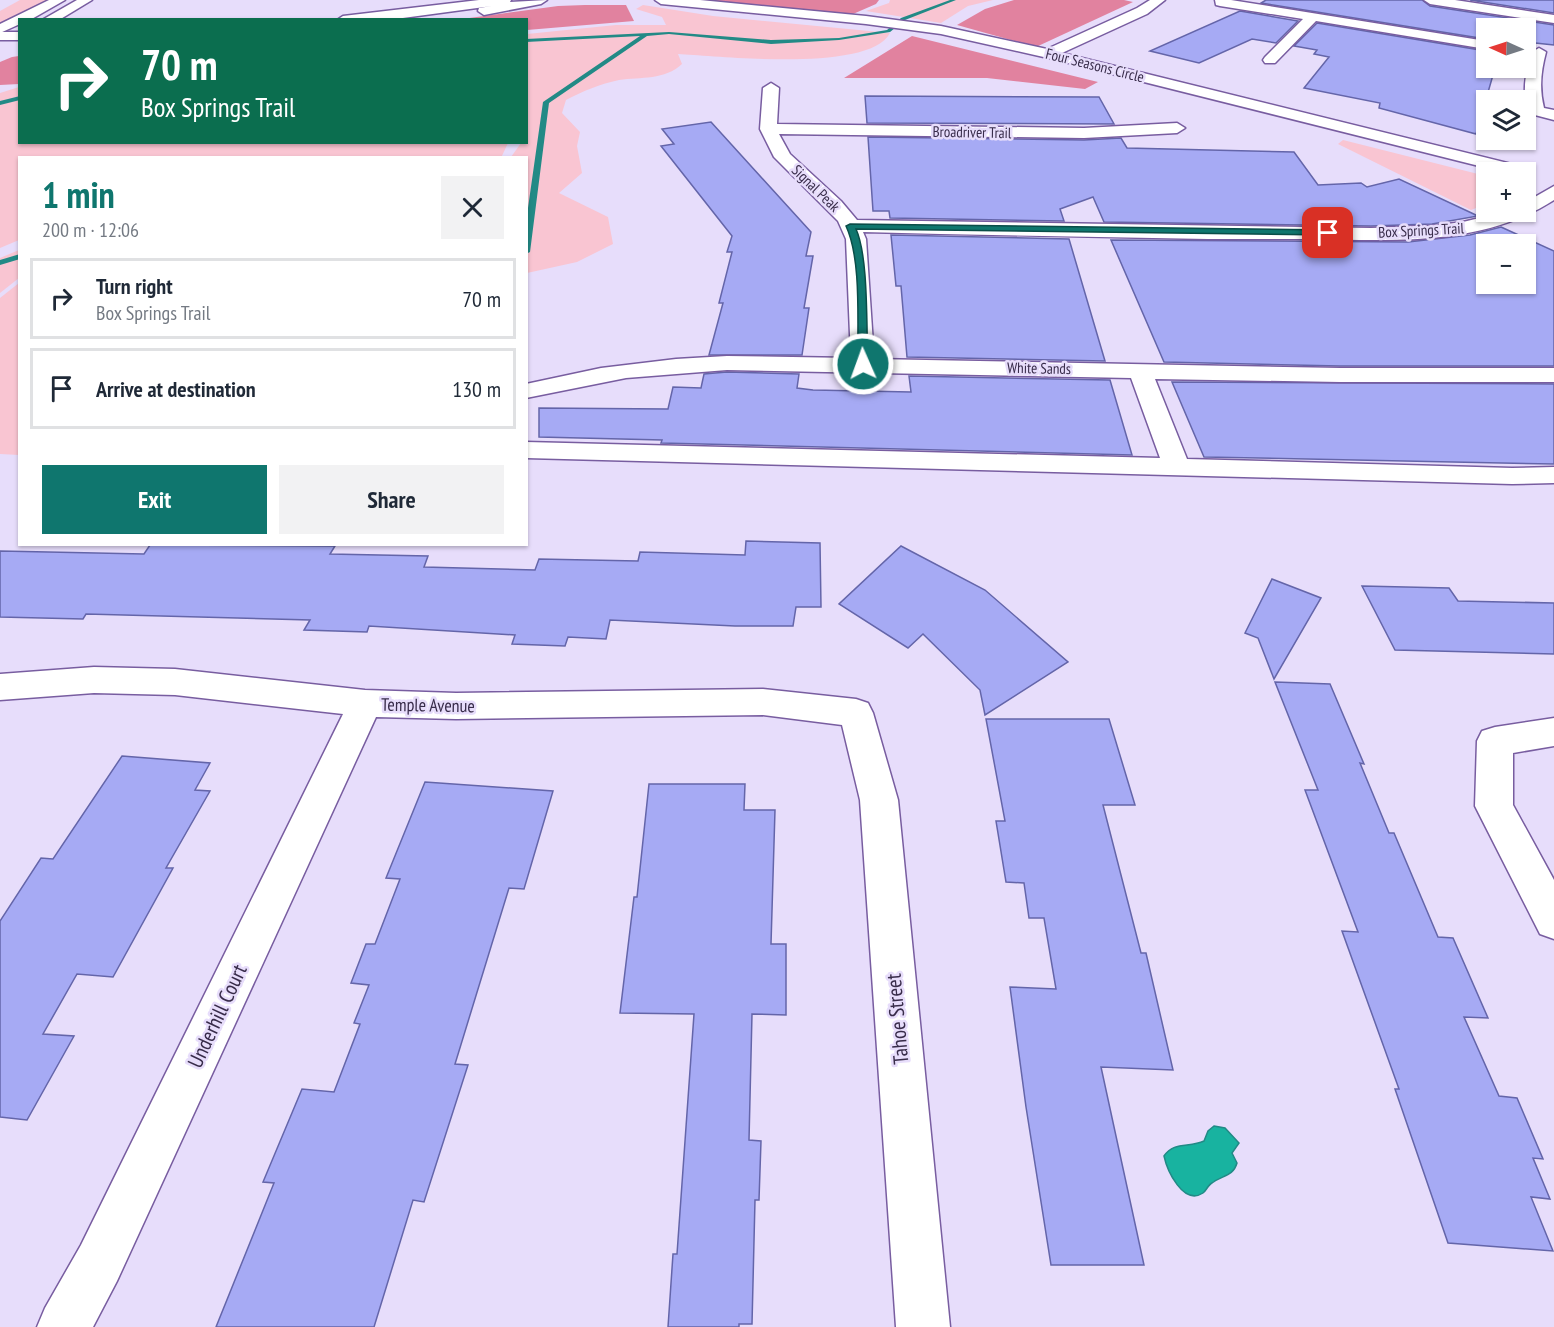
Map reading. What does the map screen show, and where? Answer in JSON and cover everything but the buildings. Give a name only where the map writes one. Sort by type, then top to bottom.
[{"type":"street","points":[[22,18],[59,0]]},
{"type":"street","points":[[52,18],[86,0]]},
{"type":"street","points":[[364,18],[505,0]]},
{"type":"street","points":[[434,18],[541,0]]},
{"type":"street","name":"Four Seasons Circle","points":[[661,0],[924,27],[1049,54],[1539,179]]},
{"type":"street","points":[[1049,54],[1142,11],[1159,0]]},
{"type":"street","points":[[1430,0],[1554,19]]},
{"type":"street","points":[[1220,2],[1476,43]]},
{"type":"street","points":[[1270,60],[1312,18]]},
{"type":"street","points":[[0,29],[18,20]]},
{"type":"street","points":[[0,44],[15,37]]},
{"type":"street","points":[[1539,52],[1532,76],[1532,91],[1537,111],[1554,115]]},
{"type":"street","points":[[768,129],[771,88]]},
{"type":"street","name":"Broadriver Trail","points":[[768,129],[1084,133],[1177,128]]},
{"type":"street","name":"Signal Peak","points":[[768,129],[783,157],[834,205],[850,226],[856,239],[860,272],[863,364]]},
{"type":"street","name":"Box Springs Trail","points":[[850,226],[1250,233],[1414,232],[1463,229],[1494,222]]},
{"type":"street","name":"White Sands","points":[[528,391],[586,376],[668,364],[863,364],[1380,375],[1554,375]]},
{"type":"street","points":[[1140,370],[1177,467]]},
{"type":"street","points":[[528,450],[1512,476],[1554,475]]},
{"type":"street","name":"Temple Avenue","points":[[0,687],[94,680],[175,682],[365,703],[456,706],[763,702],[856,713]]},
{"type":"street","name":"Underhill Court","points":[[64,1327],[104,1253],[365,703]]},
{"type":"street","name":"Tahoe Street","points":[[856,713],[879,800],[922,1327]]},
{"type":"street","points":[[1554,732],[1495,741],[1494,806],[1554,920]]},
{"type":"shaded area","points":[[20,0],[48,0],[0,23],[0,11]]},
{"type":"shaded area","points":[[681,0],[879,0],[876,4],[853,14]]},
{"type":"shaded area","points":[[890,0],[993,0],[968,6],[941,23],[866,11],[889,3]]},
{"type":"shaded area","points":[[1014,0],[1124,0],[1133,2],[1036,47],[957,25],[985,9]]},
{"type":"shaded area","points":[[626,5],[634,21],[528,30],[528,18],[469,18],[558,6]]},
{"type":"shaded area","points":[[643,5],[713,16],[890,33],[877,45],[854,53],[825,58],[758,59],[678,54],[682,64],[668,73],[619,80],[592,88],[566,100],[562,113],[580,132],[577,146],[582,173],[559,193],[608,217],[613,244],[577,262],[528,273],[528,156],[512,156],[520,144],[528,144],[528,34],[616,25],[666,25],[662,17],[636,9]]},
{"type":"shaded area","points":[[912,36],[1098,82],[1085,89],[987,78],[844,78]]},
{"type":"shaded area","points":[[18,56],[18,84],[0,85],[0,62]]},
{"type":"shaded area","points":[[18,87],[18,144],[508,144],[502,156],[18,156],[18,240],[0,248],[0,93]]},
{"type":"shaded area","points":[[1343,140],[1476,173],[1476,208],[1471,210],[1338,144]]},
{"type":"shaded area","points":[[18,250],[18,279],[0,293],[0,258]]},
{"type":"shaded area","points":[[18,284],[18,455],[0,454],[0,298]]},
{"type":"shaded area","points":[[1214,1126],[1225,1128],[1239,1143],[1232,1153],[1237,1163],[1233,1171],[1216,1180],[1203,1193],[1196,1196],[1189,1195],[1177,1185],[1164,1156],[1172,1148],[1204,1141],[1208,1131]]},
{"type":"waterway","points":[[646,34],[669,33],[771,42],[839,39],[888,31],[903,19],[954,0]]},
{"type":"waterway","points":[[528,41],[646,34]]},
{"type":"waterway","points":[[528,237],[546,102],[646,34]]},
{"type":"waterway","points":[[0,103],[18,98]]},
{"type":"waterway","points":[[0,263],[18,257]]},
{"type":"route","points":[[863,364],[860,272],[856,239],[850,226],[1328,233]]}]
